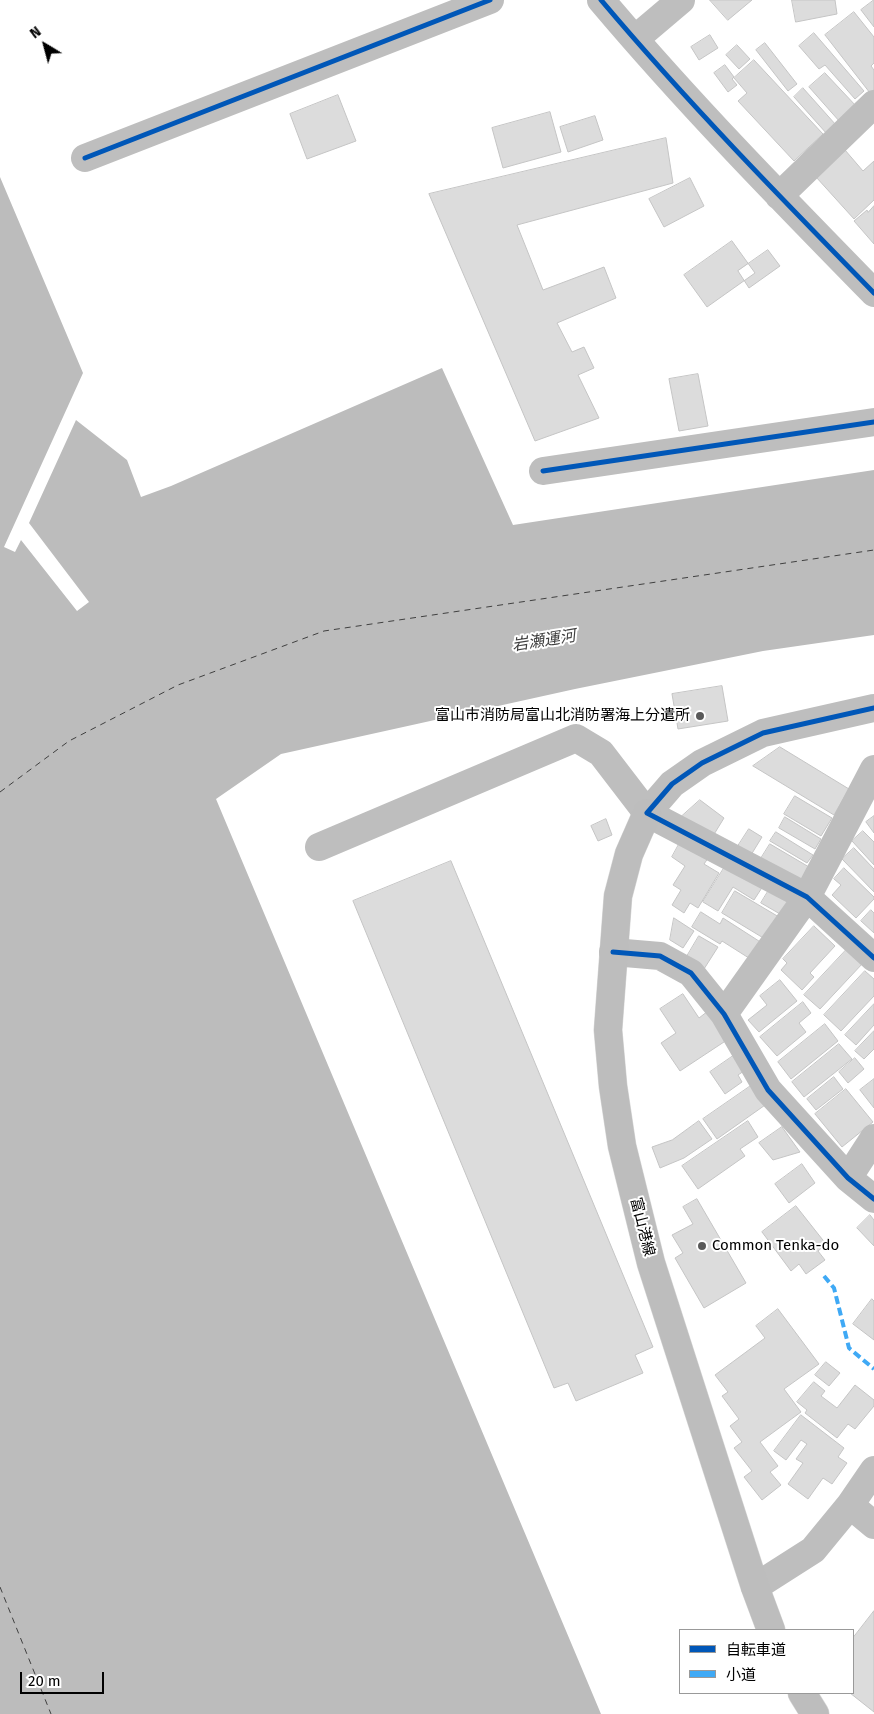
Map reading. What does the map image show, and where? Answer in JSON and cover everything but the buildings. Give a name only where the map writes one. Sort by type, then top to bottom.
[{"type":"main road","name":"富山港線","points":[[647,813],[629,854],[618,896],[608,1030],[613,1086],[622,1146],[651,1263],[755,1587],[771,1629]]},
{"type":"main road","points":[[803,1694],[815,1714]]},
{"type":"street","points":[[85,158],[490,0]]},
{"type":"street","points":[[601,0],[635,40],[779,196],[874,293]]},
{"type":"street","points":[[635,40],[681,0]]},
{"type":"street","points":[[779,196],[874,104]]},
{"type":"street","points":[[543,471],[874,422]]},
{"type":"street","points":[[647,813],[672,784],[702,763],[763,733],[874,708]]},
{"type":"street","points":[[319,847],[576,738],[601,753],[647,813],[807,898],[874,958]]},
{"type":"street","points":[[724,1014],[807,898],[874,769]]},
{"type":"street","points":[[614,952],[660,956],[691,973],[724,1014],[768,1090],[848,1178],[874,1199]]},
{"type":"street","points":[[848,1178],[874,1138]]},
{"type":"street","points":[[755,1587],[813,1550],[850,1505],[874,1470]]},
{"type":"street","points":[[850,1505],[874,1524]]},
{"type":"water","name":"岩瀬運河","points":[[0,177],[83,373],[4,547],[15,552],[21,540],[77,611],[89,602],[29,523],[76,420],[127,460],[141,497],[171,486],[442,368],[513,525],[874,470],[874,635],[763,651],[575,689],[281,754],[216,799],[601,1714],[0,1714]]},
{"type":"ferry route","points":[[0,792],[69,741],[178,685],[324,631],[874,550]]},
{"type":"ferry route","points":[[0,1587],[51,1714]]},
{"type":"marked path","points":[[824,1276],[834,1288],[849,1348],[874,1369]]},
{"type":"cycle path","points":[[85,158],[490,0]]},
{"type":"cycle path","points":[[601,0],[769,185],[874,293]]},
{"type":"cycle path","points":[[543,471],[874,422]]},
{"type":"cycle path","points":[[874,708],[763,733],[702,763],[672,784],[647,813],[807,897],[874,958]]},
{"type":"cycle path","points":[[613,952],[660,956],[691,973],[724,1014],[768,1090],[848,1178],[874,1199]]},
{"type":"place","name":"富山市消防局富山北消防署海上分遣所","points":[[700,716]]},
{"type":"place","name":"Common Tenka-do","points":[[702,1246]]}]
